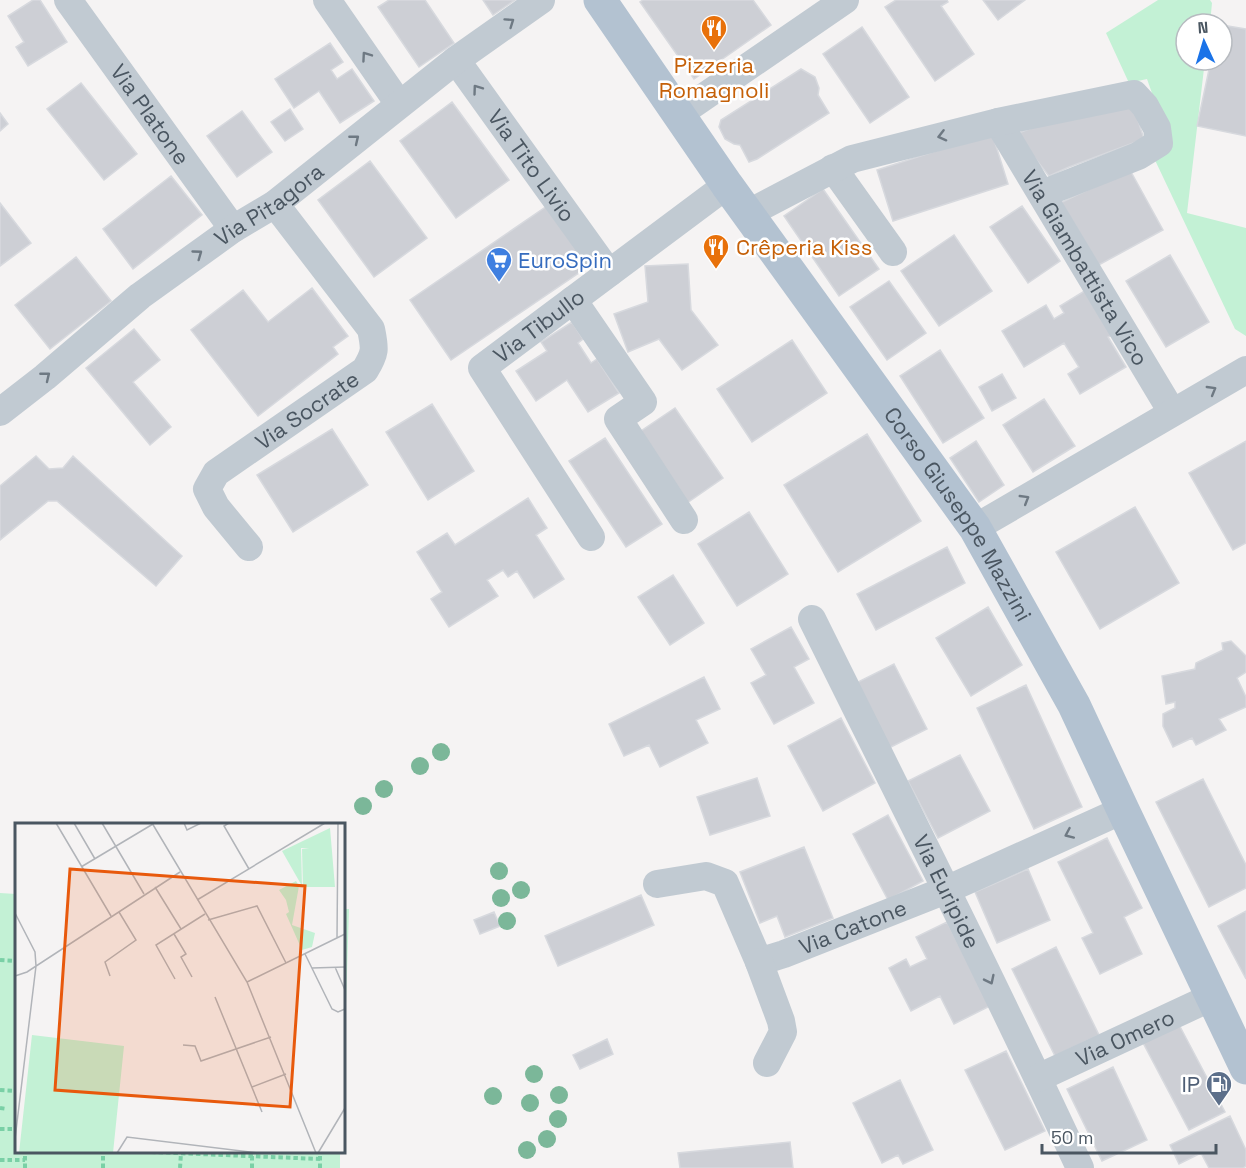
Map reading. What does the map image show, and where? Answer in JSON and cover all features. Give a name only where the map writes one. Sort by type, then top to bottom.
[{"type":"main road","name":"Corso Giuseppe Mazzini","points":[[600,0],[747,214],[975,528],[1074,705],[1246,1068]]},
{"type":"street","name":"Via Platone","points":[[68,0],[233,229]]},
{"type":"street","points":[[327,0],[399,104]]},
{"type":"street","name":"Via Pitagora","points":[[0,412],[140,296],[233,229],[275,204],[456,60],[541,0]]},
{"type":"street","points":[[679,114],[845,0]]},
{"type":"street","name":"Via Tito Livio","points":[[456,60],[609,273]]},
{"type":"street","points":[[747,214],[852,159],[998,122],[1134,94],[1146,105],[1157,128],[1159,143],[1138,156],[1042,194]]},
{"type":"street","name":"Via Giambattista Vico","points":[[998,122],[1172,412]]},
{"type":"street","points":[[833,168],[893,252]]},
{"type":"street","name":"Via Tibullo","points":[[591,537],[482,368],[727,185]]},
{"type":"street","name":"Via Socrate","points":[[249,547],[216,507],[207,489],[216,473],[365,370],[375,349],[371,329],[275,204]]},
{"type":"street","points":[[573,300],[643,402],[618,419],[684,520]]},
{"type":"street","points":[[975,528],[1246,370]]},
{"type":"street","name":"Via Euripide","points":[[812,619],[1080,1168]]},
{"type":"street","name":"Via Catone","points":[[759,962],[946,890],[1123,810]]},
{"type":"street","points":[[657,884],[706,876],[725,883],[781,1021],[783,1032],[767,1063]]},
{"type":"street","name":"Via Omero","points":[[1038,1078],[1212,997]]},
{"type":"path","points":[[0,960],[15,961]]},
{"type":"path","points":[[0,1090],[15,1091]]},
{"type":"path","points":[[0,1108],[7,1109]]},
{"type":"path","points":[[25,1168],[26,1153]]},
{"type":"path","points":[[180,1168],[181,1153],[320,1159]]},
{"type":"path","points":[[320,1153],[320,1168]]},
{"type":"path","points":[[252,1156],[252,1168]]},
{"type":"path","points":[[0,1160],[25,1160]]},
{"type":"green space","points":[[1158,0],[1210,0],[1212,3],[1211,12],[1174,12],[1174,72],[1204,72],[1187,213],[1246,228],[1246,336],[1235,329],[1154,158],[1170,144],[1147,79],[1129,83],[1106,33]]},
{"type":"green space","points":[[0,893],[15,894],[15,1153],[340,1153],[340,1168],[0,1168]]},
{"type":"green space","points":[[345,909],[349,909],[345,1036]]},
{"type":"building","points":[[33,0],[40,0],[67,42],[28,66],[16,47],[24,42],[8,16]]},
{"type":"building","points":[[389,0],[425,0],[454,43],[419,67],[378,7]]},
{"type":"building","points":[[483,0],[515,0],[493,15]]},
{"type":"building","points":[[643,0],[753,0],[771,25],[694,79],[640,2]]},
{"type":"building","points":[[896,0],[947,0],[948,2],[941,6],[974,54],[935,81],[885,7]]},
{"type":"building","points":[[983,0],[1025,0],[998,20]]},
{"type":"building","points":[[862,27],[909,97],[870,123],[823,54]]},
{"type":"building","points":[[1234,27],[1246,29],[1246,136],[1197,126],[1208,72],[1234,72]]},
{"type":"building","points":[[330,43],[343,62],[331,70],[337,79],[352,69],[374,101],[340,123],[319,91],[294,108],[275,79]]},
{"type":"building","points":[[801,69],[815,77],[819,88],[818,95],[829,113],[749,162],[740,145],[725,139],[719,127],[721,120]]},
{"type":"building","points":[[81,83],[137,154],[104,180],[47,109]]},
{"type":"building","points":[[452,102],[509,180],[456,218],[400,141]]},
{"type":"building","points":[[1133,105],[1144,139],[1049,176],[1016,134],[1068,114]]},
{"type":"building","points":[[290,109],[303,129],[285,141],[271,122]]},
{"type":"building","points":[[242,111],[272,152],[237,177],[207,136]]},
{"type":"building","points":[[0,113],[8,124],[0,131]]},
{"type":"building","points":[[992,133],[1008,184],[893,221],[877,170]]},
{"type":"building","points":[[370,161],[427,238],[374,277],[318,200]]},
{"type":"building","points":[[1130,170],[1163,230],[1095,267],[1060,203]]},
{"type":"building","points":[[171,176],[202,215],[133,269],[103,229]]},
{"type":"building","points":[[823,189],[879,269],[839,296],[784,216]]},
{"type":"building","points":[[0,203],[31,243],[0,266]]},
{"type":"building","name":"EuroSpin","points":[[547,206],[589,266],[451,360],[410,300]]},
{"type":"building","points":[[1022,206],[1060,261],[1028,283],[990,227]]},
{"type":"building","points":[[954,235],[992,291],[939,326],[901,271]]},
{"type":"building","points":[[1170,255],[1209,322],[1166,347],[1126,281]]},
{"type":"building","points":[[76,257],[111,301],[50,349],[15,305]]},
{"type":"building","points":[[688,264],[691,310],[718,345],[682,370],[659,339],[628,352],[614,314],[648,302],[645,266]]},
{"type":"building","points":[[889,281],[926,333],[887,360],[850,307]]},
{"type":"building","points":[[312,288],[348,336],[333,347],[338,354],[258,416],[191,330],[243,290],[268,322]]},
{"type":"building","points":[[1086,290],[1113,335],[1108,337],[1126,367],[1080,394],[1068,374],[1079,367],[1064,343],[1024,367],[1002,331],[1046,305],[1054,319],[1064,313],[1060,306]]},
{"type":"building","points":[[572,322],[583,339],[578,343],[591,363],[597,359],[619,393],[588,412],[567,380],[536,401],[516,371],[547,351],[541,342]]},
{"type":"building","points":[[134,329],[160,360],[133,382],[171,427],[150,445],[86,368]]},
{"type":"building","points":[[792,340],[827,393],[752,442],[717,389]]},
{"type":"building","points":[[940,350],[984,418],[943,443],[900,376]]},
{"type":"building","points":[[1002,374],[1016,398],[992,411],[979,387]]},
{"type":"building","points":[[1044,399],[1075,446],[1033,472],[1003,425]]},
{"type":"building","points":[[432,404],[474,471],[428,500],[386,432]]},
{"type":"building","points":[[675,408],[723,478],[687,503],[638,433]]},
{"type":"building","points":[[332,429],[368,485],[293,532],[257,475]]},
{"type":"building","points":[[867,434],[921,521],[838,572],[784,485]]},
{"type":"building","points":[[605,438],[662,524],[626,547],[569,461]]},
{"type":"building","points":[[976,441],[1004,485],[979,502],[950,458]]},
{"type":"building","points":[[1246,441],[1246,543],[1233,550],[1189,473]]},
{"type":"building","points":[[36,456],[49,469],[63,468],[73,456],[182,556],[156,586],[57,501],[48,501],[0,540],[0,486]]},
{"type":"building","points":[[528,498],[547,528],[536,535],[564,579],[534,598],[517,571],[508,577],[503,570],[487,580],[498,596],[449,627],[431,599],[442,592],[417,552],[447,533],[455,545]]},
{"type":"building","points":[[1135,507],[1179,583],[1100,629],[1056,552]]},
{"type":"building","points":[[749,512],[788,574],[737,606],[698,544]]},
{"type":"building","points":[[947,547],[965,583],[876,630],[857,594]]},
{"type":"building","points":[[673,575],[704,623],[670,645],[638,597]]},
{"type":"building","points":[[988,607],[1022,665],[971,696],[936,638]]},
{"type":"building","points":[[791,627],[809,659],[794,667],[814,703],[774,724],[751,683],[766,675],[751,649]]},
{"type":"building","points":[[1231,641],[1246,656],[1246,672],[1237,678],[1246,697],[1246,707],[1219,719],[1226,730],[1196,745],[1192,738],[1173,747],[1163,726],[1163,714],[1175,708],[1175,702],[1166,704],[1162,676],[1195,669],[1196,663],[1223,650],[1222,643]]},
{"type":"building","points":[[894,664],[927,729],[889,748],[856,683]]},
{"type":"building","points":[[704,677],[720,709],[696,720],[708,743],[660,767],[649,745],[624,756],[609,724]]},
{"type":"building","points":[[1026,685],[1082,807],[1034,829],[977,708]]},
{"type":"building","points":[[841,718],[875,783],[823,811],[788,746]]},
{"type":"building","points":[[960,755],[990,811],[938,838],[908,781]]},
{"type":"building","points":[[757,778],[770,816],[710,835],[697,797]]},
{"type":"building","points":[[1203,779],[1246,865],[1246,888],[1209,907],[1156,802]]},
{"type":"building","points":[[888,815],[923,881],[888,900],[853,834]]},
{"type":"building","points":[[1107,838],[1142,908],[1124,917],[1142,954],[1100,974],[1082,938],[1093,933],[1058,862]]},
{"type":"building","points":[[804,847],[833,918],[785,937],[777,916],[760,923],[740,872]]},
{"type":"building","points":[[1028,869],[1050,920],[997,943],[975,892]]},
{"type":"building","points":[[641,895],[654,925],[558,966],[545,936]]},
{"type":"building","points":[[1246,911],[1246,979],[1218,926]]},
{"type":"building","points":[[494,912],[500,926],[480,934],[474,920]]},
{"type":"building","points":[[947,922],[990,1006],[954,1024],[940,996],[911,1011],[889,968],[906,959],[910,967],[927,959],[916,937]]},
{"type":"building","points":[[1056,947],[1099,1035],[1055,1056],[1012,969]]},
{"type":"building","points":[[1176,1019],[1225,1112],[1189,1130],[1140,1037]]},
{"type":"building","points":[[607,1039],[613,1054],[580,1069],[573,1055]]},
{"type":"building","points":[[1006,1051],[1045,1131],[1005,1150],[965,1070]]},
{"type":"building","points":[[1113,1067],[1147,1140],[1102,1161],[1067,1089]]},
{"type":"building","points":[[900,1080],[933,1150],[903,1164],[898,1155],[882,1163],[853,1103]]},
{"type":"building","points":[[1230,1116],[1246,1150],[1246,1166],[1243,1168],[1209,1168],[1201,1153],[1179,1164],[1170,1145]]},
{"type":"building","points":[[790,1142],[793,1168],[680,1168],[678,1153]]},
{"type":"place","name":"Pizzeria Romagnoli","points":[[714,51]]},
{"type":"place","name":"Crêperia Kiss","points":[[716,270]]},
{"type":"place","name":"EuroSpin","points":[[499,283]]},
{"type":"place","name":"IP","points":[[1219,1107]]}]
